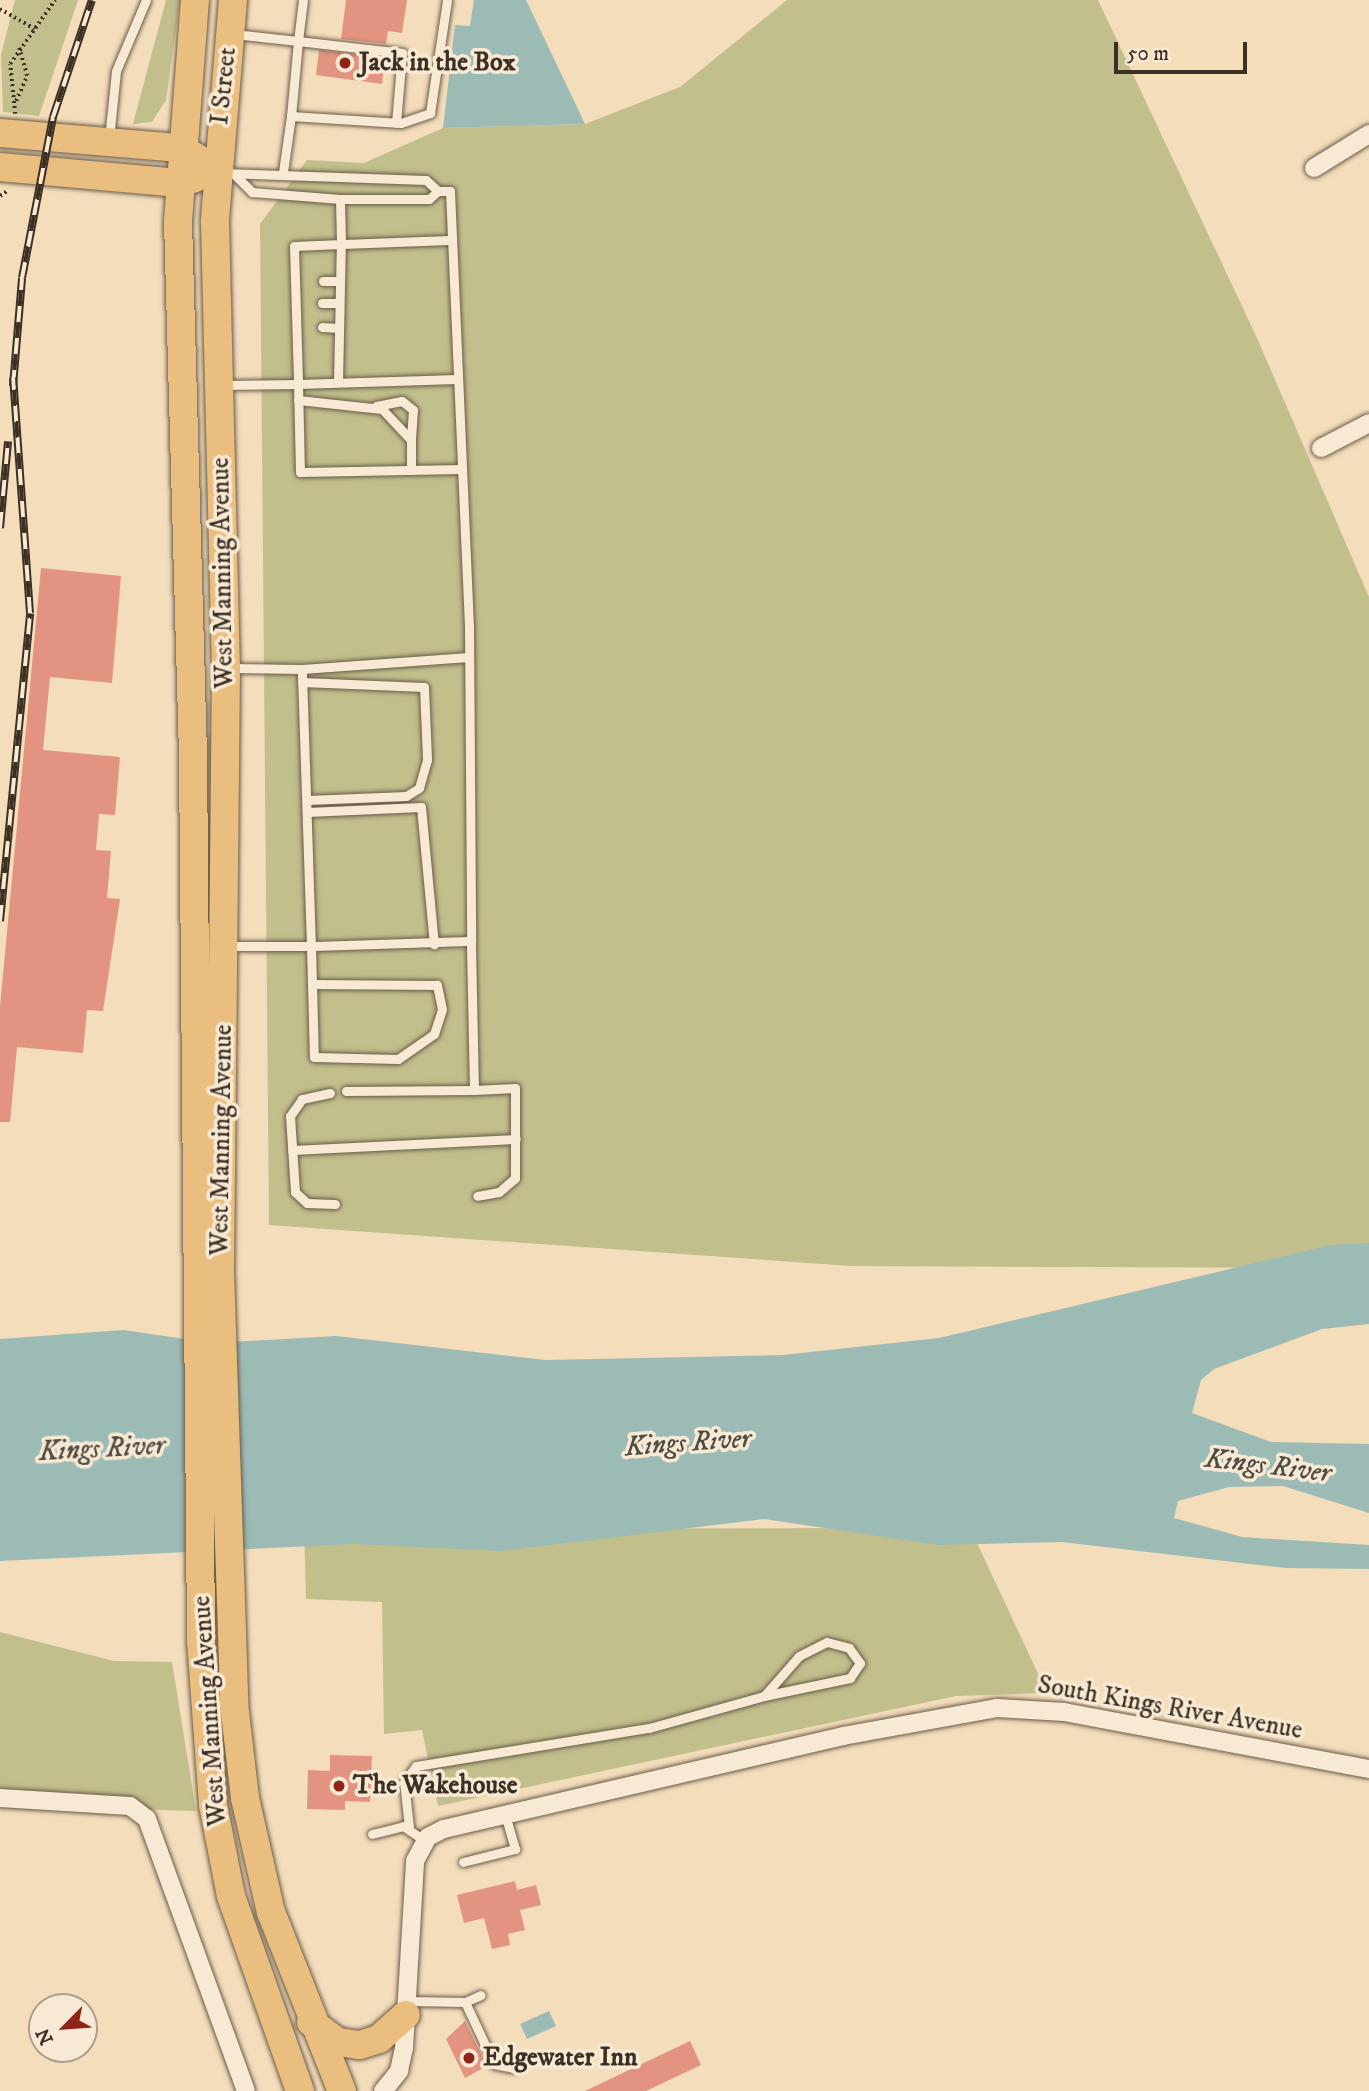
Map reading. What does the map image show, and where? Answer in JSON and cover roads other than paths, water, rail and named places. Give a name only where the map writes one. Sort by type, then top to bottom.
[{"type":"main road","name":"I Street","points":[[180,148],[195,0]]},
{"type":"main road","name":"I Street","points":[[226,174],[229,34],[233,0]]},
{"type":"main road","points":[[7,133],[180,148],[226,174]]},
{"type":"main road","name":"West Manning Avenue","points":[[180,148],[207,1272],[244,1798],[271,1912],[308,2018],[342,2091]]},
{"type":"main road","points":[[4,167],[180,183],[226,174]]},
{"type":"main road","name":"West Manning Avenue","points":[[226,174],[219,385],[226,668],[224,946],[207,1272],[201,1641],[214,1805],[229,1885],[259,1989],[299,2091]]},
{"type":"main road","points":[[308,2018],[329,2037],[360,2045],[379,2039],[407,2008]]},
{"type":"street","points":[[1314,168],[1369,134]]},
{"type":"street","points":[[1321,448],[1369,424]]},
{"type":"street","name":"South Kings River Avenue","points":[[425,1841],[444,1829],[505,1813],[959,1711],[1009,1708],[1064,1712],[1369,1769]]},
{"type":"street","points":[[0,1798],[130,1806],[147,1819],[246,2091]]},
{"type":"street","points":[[383,2091],[402,2063],[415,1861],[425,1841]]},
{"type":"lane","points":[[109,141],[116,71],[146,0]]},
{"type":"lane","points":[[283,172],[303,0]]},
{"type":"lane","points":[[291,116],[396,122],[421,118],[433,108],[447,0]]},
{"type":"lane","points":[[229,34],[399,51],[404,60],[396,122]]},
{"type":"lane","points":[[226,174],[283,172],[426,180],[438,191]]},
{"type":"lane","points":[[226,174],[252,192],[340,199],[429,199],[438,191],[450,191],[468,657],[474,1090]]},
{"type":"lane","points":[[338,382],[340,199]]},
{"type":"lane","points":[[451,240],[294,246],[299,326],[300,472],[461,469]]},
{"type":"lane","points":[[323,281],[340,281]]},
{"type":"lane","points":[[321,303],[340,303]]},
{"type":"lane","points":[[322,327],[339,328]]},
{"type":"lane","points":[[219,385],[457,379]]},
{"type":"lane","points":[[298,400],[374,406],[402,401],[412,410],[411,470]]},
{"type":"lane","points":[[374,406],[411,440]]},
{"type":"lane","points":[[226,668],[302,669],[468,657]]},
{"type":"lane","points":[[302,669],[314,1057],[398,1059],[434,1034],[442,1009],[438,985],[312,984]]},
{"type":"lane","points":[[302,682],[424,687],[427,760],[419,788],[406,796],[307,800]]},
{"type":"lane","points":[[307,812],[421,807],[428,829],[434,944]]},
{"type":"lane","points":[[224,946],[434,944],[471,941]]},
{"type":"lane","points":[[346,1091],[515,1088],[515,1178],[499,1192],[478,1196]]},
{"type":"lane","points":[[330,1093],[302,1099],[290,1116],[295,1192],[307,1203],[335,1204]]},
{"type":"lane","points":[[292,1150],[516,1139]]},
{"type":"lane","points":[[425,1841],[409,1827],[404,1782],[416,1766],[635,1731],[764,1696],[850,1678],[860,1662],[839,1643],[816,1646],[790,1664],[764,1696]]},
{"type":"lane","points":[[463,1862],[515,1849],[505,1813]]},
{"type":"lane","points":[[372,1834],[409,1827]]},
{"type":"lane","points":[[407,2008],[465,2002],[481,1995]]},
{"type":"lane","points":[[465,2002],[495,2064],[515,2068]]},
{"type":"water","points":[[474,0],[526,0],[585,124],[443,128],[455,25],[470,26]]},
{"type":"water","name":"Kings River","points":[[1369,1243],[1369,1324],[1322,1329],[1214,1369],[1201,1380],[1192,1413],[1271,1442],[1369,1444],[1369,1513],[1283,1486],[1229,1487],[1178,1501],[1174,1518],[1242,1537],[1369,1545],[1369,1569],[1286,1568],[1062,1542],[939,1545],[764,1519],[502,1551],[354,1544],[0,1561],[0,1339],[123,1330],[213,1343],[336,1336],[546,1360],[783,1355],[939,1338],[1331,1245]]},
{"type":"water","points":[[549,2011],[556,2026],[527,2039],[520,2024]]},
{"type":"railway","points":[[13,386],[22,278],[53,117],[92,0]]},
{"type":"railway","points":[[0,921],[30,613],[13,378]]},
{"type":"railway","points":[[0,528],[8,441]]},
{"type":"place","name":"Jack in the Box","points":[[345,63]]},
{"type":"place","name":"The Wakehouse","points":[[339,1786]]},
{"type":"place","name":"Edgewater Inn","points":[[469,2058]]}]
